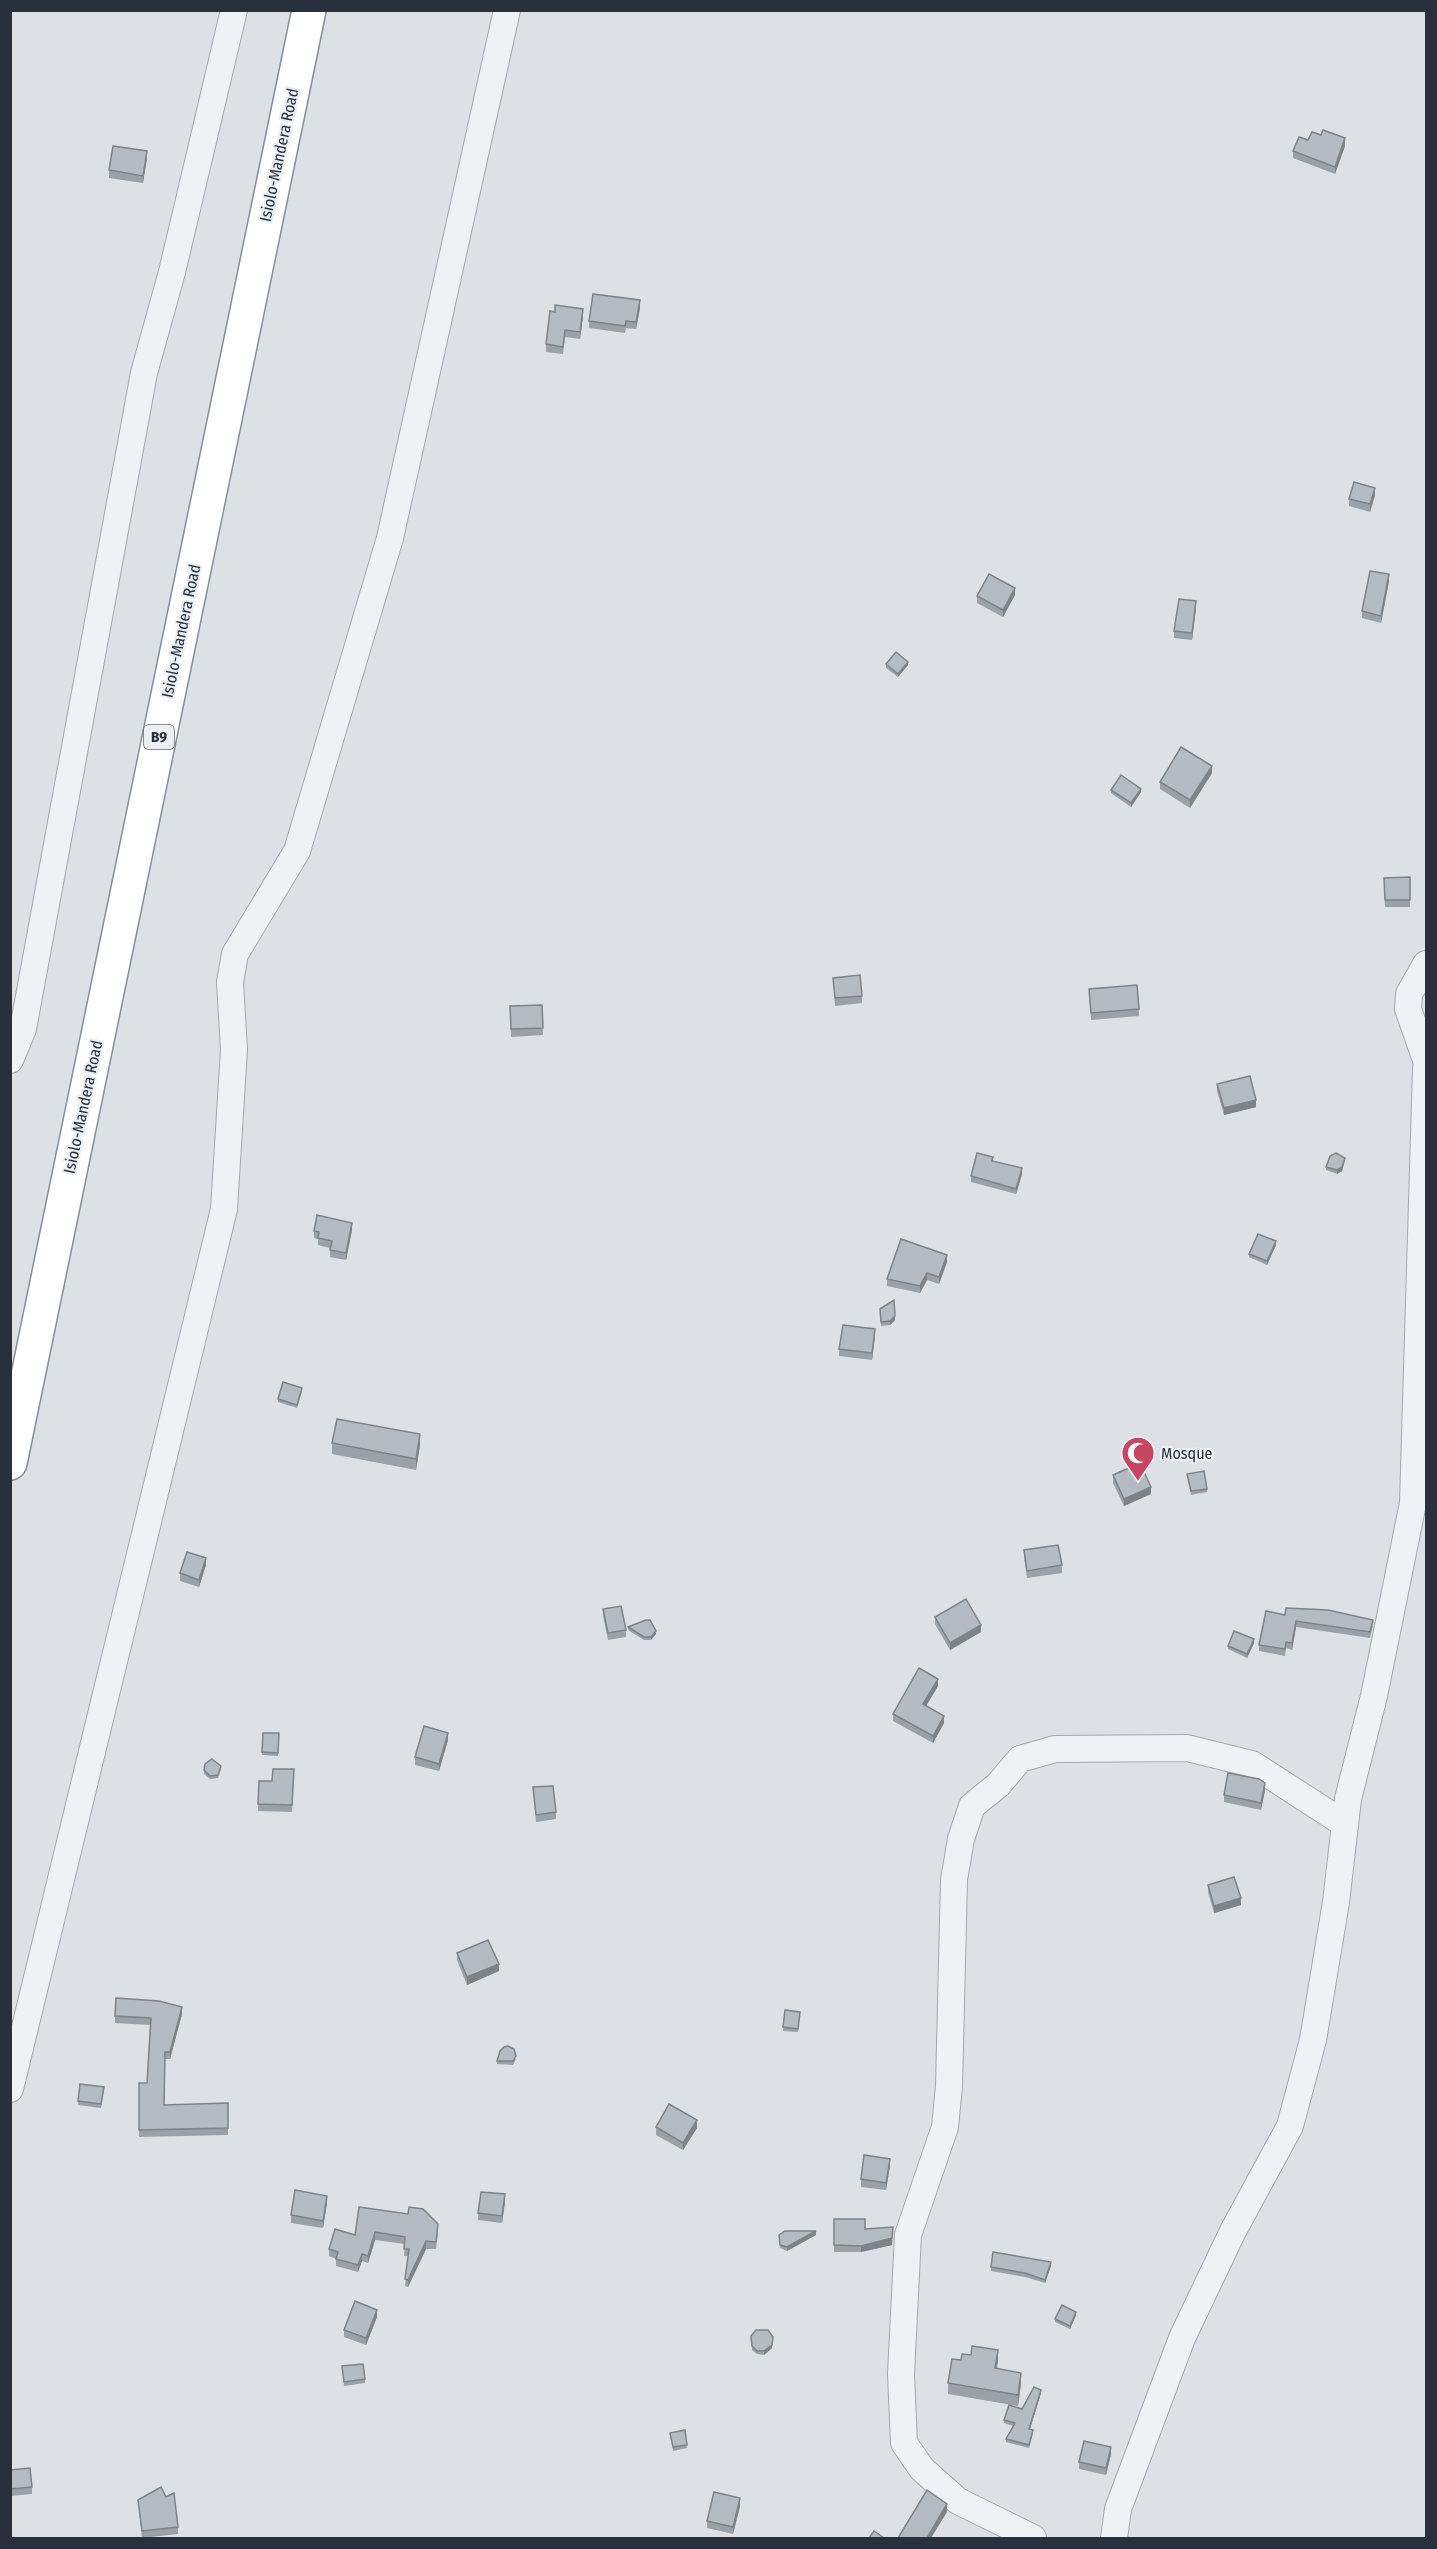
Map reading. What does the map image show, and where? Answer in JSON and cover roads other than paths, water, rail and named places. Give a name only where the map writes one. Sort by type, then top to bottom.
[{"type":"highway","name":"Isiolo-Mandera Road","points":[[10,1463],[309,10]]},
{"type":"street","points":[[10,1060],[23,1029],[144,373],[172,272],[234,10]]},
{"type":"street","points":[[10,2089],[224,1209],[234,1050],[231,968],[235,954],[297,850],[390,538],[507,10]]},
{"type":"street","points":[[1426,964],[1409,994],[1408,1009],[1426,1060]]},
{"type":"street","points":[[1114,2538],[1118,2509],[1182,2338],[1233,2231],[1290,2126],[1313,2040],[1336,1902],[1348,1799],[1374,1696],[1413,1503],[1426,1068]]},
{"type":"street","points":[[1033,2538],[958,2501],[922,2469],[904,2443],[901,2374],[908,2235],[945,2127],[949,2086],[954,1880],[961,1839],[972,1806],[999,1785],[1020,1759],[1055,1749],[1187,1748],[1252,1764],[1345,1824]]},
{"type":"place","name":"Mosque","points":[[1138,1482]]}]
